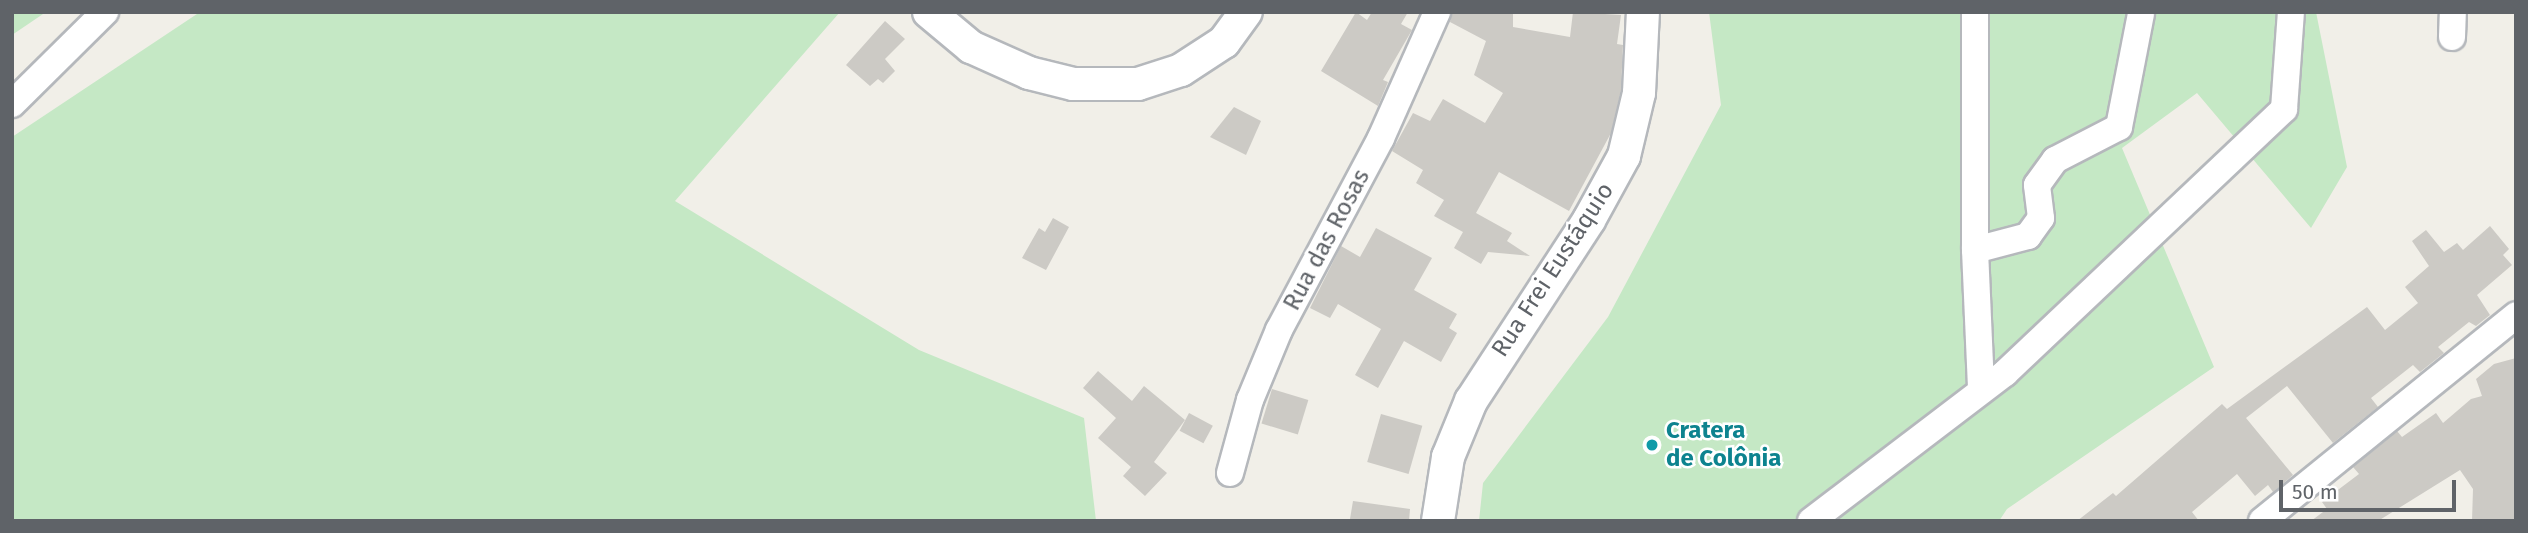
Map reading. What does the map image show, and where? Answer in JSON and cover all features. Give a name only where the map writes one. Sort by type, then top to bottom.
[{"type":"street","points":[[12,104],[106,12]]},
{"type":"street","points":[[929,12],[971,47],[1029,73],[1073,84],[1138,84],[1181,70],[1224,42],[1246,12]]},
{"type":"street","name":"Rua das Rosas","points":[[1230,472],[1250,400],[1274,341],[1394,113],[1437,12]]},
{"type":"street","name":"Rua Frei Eustáquio","points":[[1438,521],[1448,457],[1471,401],[1589,220],[1625,156],[1639,93],[1643,12]]},
{"type":"street","points":[[1975,12],[1975,250],[1981,390]]},
{"type":"street","points":[[1811,521],[2005,373],[2284,108],[2291,12]]},
{"type":"street","points":[[1975,250],[2028,236],[2041,218],[2037,185],[2055,159],[2119,127],[2141,14]]},
{"type":"street","points":[[2262,521],[2516,315]]},
{"type":"green space","points":[[12,12],[46,12],[12,35]]},
{"type":"green space","points":[[200,12],[840,12],[675,201],[919,350],[1084,418],[1096,521],[12,521],[12,137]]},
{"type":"green space","points":[[1709,12],[2316,12],[2347,167],[2311,228],[2197,93],[2122,148],[2214,367],[2007,509],[1999,521],[1479,521],[1483,483],[1608,317],[1721,105]]},
{"type":"building","points":[[1356,12],[1367,20],[1372,12],[1408,12],[1401,24],[1412,30],[1383,80],[1388,82],[1378,106],[1321,71]]},
{"type":"building","points":[[1452,12],[1513,12],[1513,27],[1570,37],[1573,12],[1621,15],[1617,44],[1623,45],[1621,90],[1611,133],[1569,211],[1499,172],[1476,213],[1512,233],[1507,241],[1530,256],[1488,252],[1481,264],[1454,248],[1463,232],[1434,216],[1444,200],[1416,183],[1423,170],[1392,151],[1413,113],[1430,121],[1443,99],[1485,123],[1503,93],[1474,75],[1486,41],[1450,22]]},
{"type":"building","points":[[885,21],[905,39],[885,59],[895,71],[883,83],[878,79],[870,86],[846,65]]},
{"type":"building","points":[[1234,107],[1261,121],[1246,155],[1210,137]]},
{"type":"building","points":[[1053,218],[1069,227],[1046,270],[1022,258],[1039,228],[1045,232]]},
{"type":"building","points":[[2490,226],[2509,249],[2503,255],[2512,265],[2477,295],[2490,315],[2476,326],[2469,322],[2438,347],[2444,353],[2420,372],[2413,365],[2371,398],[2378,407],[2333,443],[2287,386],[2246,418],[2293,475],[2273,492],[2268,485],[2255,496],[2237,474],[2192,512],[2199,521],[2077,521],[2113,493],[2116,496],[2222,404],[2227,409],[2367,307],[2385,330],[2418,303],[2405,287],[2429,266],[2412,241],[2426,230],[2444,252],[2457,243],[2463,250]]},
{"type":"building","points":[[1376,228],[1432,258],[1414,290],[1457,314],[1449,328],[1457,333],[1441,362],[1404,341],[1378,388],[1355,375],[1381,329],[1338,304],[1330,318],[1310,308],[1341,246],[1360,257]]},
{"type":"building","points":[[2516,358],[2516,521],[2472,521],[2473,489],[2460,470],[2378,521],[2311,521],[2327,509],[2322,502],[2359,474],[2353,467],[2397,431],[2402,437],[2436,413],[2443,423],[2471,399],[2482,396],[2476,379],[2494,364]]},
{"type":"building","points":[[1098,371],[1132,401],[1144,386],[1185,420],[1154,462],[1167,473],[1145,496],[1123,476],[1131,467],[1098,438],[1116,418],[1083,388]]},
{"type":"building","points":[[1272,389],[1308,400],[1298,435],[1261,423]]},
{"type":"building","points":[[1189,413],[1213,426],[1203,443],[1180,431]]},
{"type":"building","points":[[1381,414],[1422,426],[1409,474],[1367,462]]},
{"type":"building","points":[[1353,501],[1410,509],[1409,521],[1350,519]]},
{"type":"place","name":"Cratera de Colônia","points":[[1652,445]]}]
